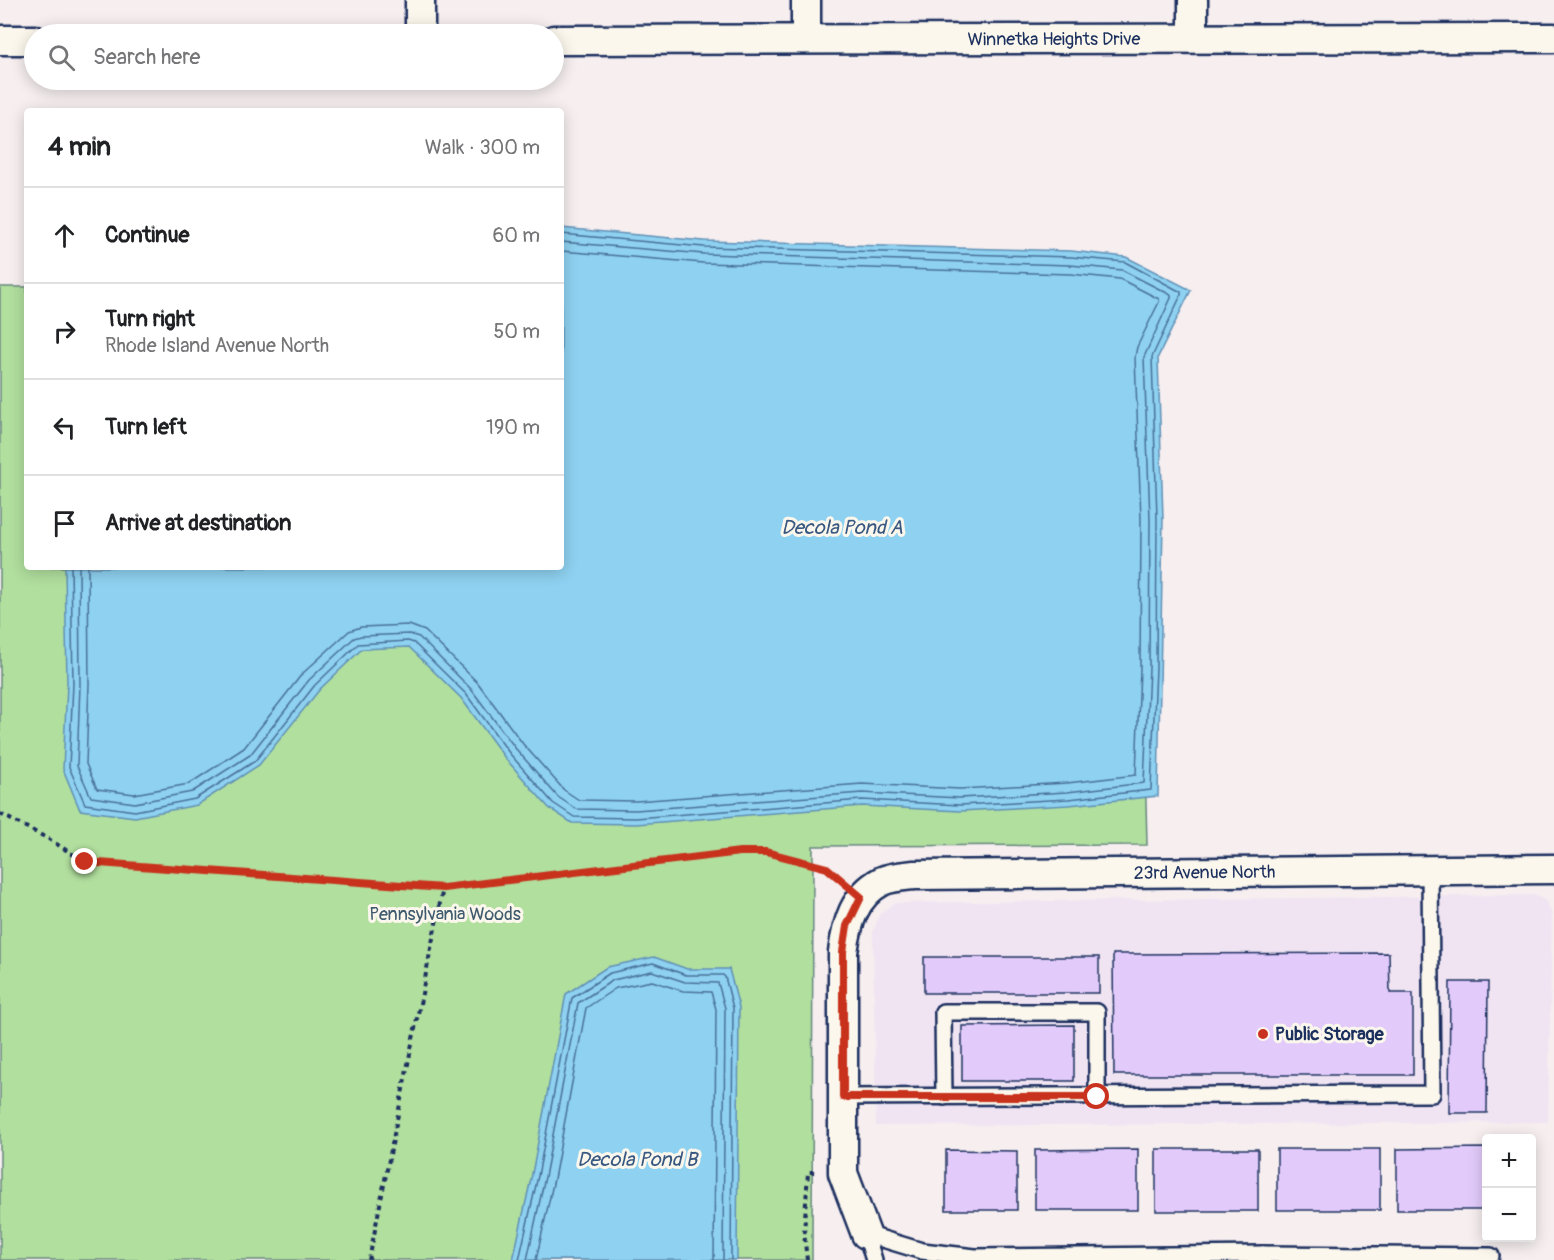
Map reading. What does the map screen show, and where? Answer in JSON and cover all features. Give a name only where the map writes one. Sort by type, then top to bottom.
[{"type":"street","points":[[420,0],[420,24]]},
{"type":"street","points":[[806,0],[806,38]]},
{"type":"street","points":[[1192,0],[1193,38]]},
{"type":"street","name":"Winnetka Heights Drive","points":[[564,40],[1554,38]]},
{"type":"street","points":[[0,40],[24,40]]},
{"type":"street","name":"23rd Avenue North","points":[[861,897],[884,880],[914,874],[1554,869]]},
{"type":"street","points":[[861,897],[847,926],[843,952],[843,1173],[870,1247]]},
{"type":"lane","points":[[843,1097],[1432,1094],[1430,870]]},
{"type":"lane","points":[[944,1097],[944,1012],[1097,1012],[1097,1097]]},
{"type":"lane","points":[[870,1247],[975,1258],[1491,1256]]},
{"type":"path","points":[[0,814],[6,815],[47,838],[85,862],[443,888],[740,852],[766,852],[827,868],[861,897]]},
{"type":"path","points":[[369,1260],[443,888]]},
{"type":"path","points":[[807,1260],[804,1234],[808,1172],[843,1173]]},
{"type":"shaded area","points":[[1534,895],[1546,901],[1552,915],[1548,1122],[876,1126],[873,931],[880,914],[894,903]]},
{"type":"green space","name":"Pennsylvania Woods","points":[[0,287],[24,287],[24,570],[564,570],[564,566],[1134,298],[1147,845],[813,846],[812,1260],[0,1260]]},
{"type":"water","name":"Decola Pond A","points":[[564,228],[704,241],[1071,251],[1126,257],[1191,290],[1158,357],[1163,519],[1158,796],[1069,805],[960,811],[862,806],[636,824],[572,823],[549,808],[505,758],[461,698],[409,647],[362,649],[320,689],[259,765],[197,805],[135,817],[80,810],[63,769],[67,684],[65,570],[564,570]]},
{"type":"water","name":"Decola Pond B","points":[[654,957],[687,969],[729,969],[739,1007],[737,1260],[513,1260],[532,1174],[566,994],[607,967]]},
{"type":"building","name":"Public Storage","points":[[1389,953],[1390,993],[1413,993],[1413,1075],[1114,1075],[1113,954]]},
{"type":"building","points":[[924,957],[1099,957],[1099,993],[924,993]]},
{"type":"building","points":[[1450,982],[1488,982],[1487,1113],[1449,1113]]},
{"type":"building","points":[[1074,1025],[1074,1081],[962,1081],[962,1026]]},
{"type":"building","points":[[1482,1148],[1482,1210],[1397,1210],[1397,1149]]},
{"type":"building","points":[[1138,1149],[1138,1210],[1035,1210],[1035,1150]]},
{"type":"building","points":[[1156,1149],[1258,1149],[1258,1211],[1156,1211]]},
{"type":"building","points":[[1277,1149],[1380,1149],[1380,1210],[1277,1210]]},
{"type":"building","points":[[946,1150],[1017,1151],[1017,1210],[946,1210]]},
{"type":"place","name":"Public Storage","points":[[1263,1034]]},
{"type":"route","points":[[85,862],[443,888],[740,852],[766,852],[827,868],[861,897],[847,926],[843,952],[843,1097],[1097,1097]]}]
